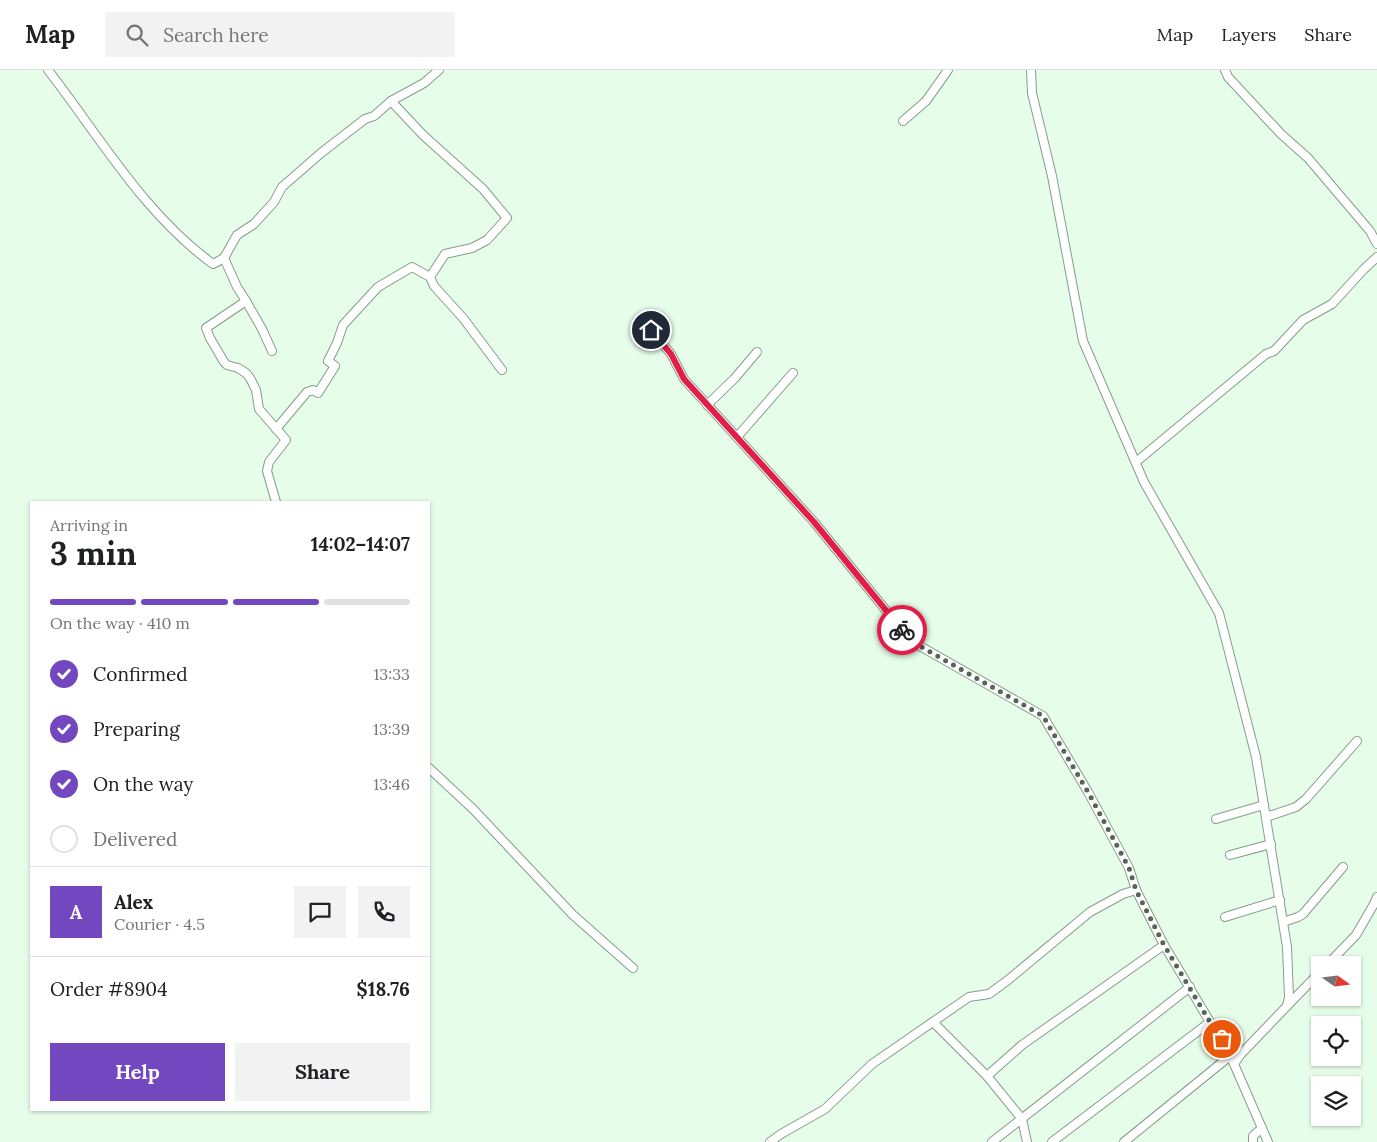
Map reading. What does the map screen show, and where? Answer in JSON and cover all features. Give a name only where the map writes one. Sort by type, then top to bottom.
[{"type":"street","points":[[48,70],[160,217],[196,252],[213,264],[224,258],[237,235],[254,224],[274,202],[282,187],[342,136],[365,119],[374,116],[391,101],[424,83],[440,70]]},
{"type":"street","points":[[903,121],[926,101],[948,70]]},
{"type":"street","points":[[1031,70],[1032,93],[1052,176],[1084,341],[1144,482],[1219,613],[1256,757],[1287,947],[1289,997],[1287,1006]]},
{"type":"street","points":[[1225,70],[1228,77],[1281,134],[1308,158],[1370,231],[1377,244]]},
{"type":"street","points":[[391,101],[423,135],[483,189],[507,218],[487,240],[472,248],[445,254],[430,277]]},
{"type":"street","points":[[224,258],[236,287],[246,300],[272,351]]},
{"type":"street","points":[[1136,462],[1266,354],[1274,351],[1303,320],[1332,304],[1364,269],[1377,258]]},
{"type":"street","points":[[276,429],[307,392],[313,390],[318,393],[335,366],[328,360],[337,343],[343,325],[378,287],[412,267],[430,277],[434,286],[463,318],[502,370]]},
{"type":"street","points":[[246,300],[206,328],[224,362],[227,365],[238,368],[250,378],[256,390],[259,409],[286,440],[269,462],[267,471],[276,501]]},
{"type":"street","points":[[651,330],[671,354],[684,379],[814,522],[911,641],[1043,716],[1088,792],[1129,868],[1136,890],[1164,945],[1222,1039],[1268,1142]]},
{"type":"street","points":[[707,405],[734,379],[757,352]]},
{"type":"street","points":[[737,437],[793,373]]},
{"type":"street","points":[[1266,817],[1296,807],[1306,799],[1357,741]]},
{"type":"street","points":[[430,769],[473,809],[573,915],[632,968]]},
{"type":"street","points":[[1216,818],[1264,805]]},
{"type":"street","points":[[1230,856],[1270,844]]},
{"type":"street","points":[[1283,922],[1298,918],[1303,914],[1343,867]]},
{"type":"street","points":[[770,1142],[826,1109],[872,1064],[969,997],[989,994],[1090,912],[1123,894],[1136,890]]},
{"type":"street","points":[[1336,956],[1356,935],[1377,897]]},
{"type":"street","points":[[1225,917],[1280,900]]},
{"type":"street","points":[[987,1076],[1022,1045],[1164,945]]},
{"type":"street","points":[[1234,1064],[1241,1054],[1311,981]]},
{"type":"street","points":[[992,1142],[1190,987]]},
{"type":"street","points":[[933,1022],[987,1076],[1022,1119],[1027,1142]]},
{"type":"street","points":[[1052,1142],[1210,1022]]},
{"type":"street","points":[[1124,1142],[1230,1056]]},
{"type":"street","points":[[1253,1142],[1253,1136],[1262,1128]]},
{"type":"way so far","points":[[902,630],[911,641],[1043,716],[1088,792],[1129,868],[1136,890],[1164,945],[1222,1039]]},
{"type":"route","points":[[651,330],[671,354],[684,379],[814,522],[902,630]]}]
